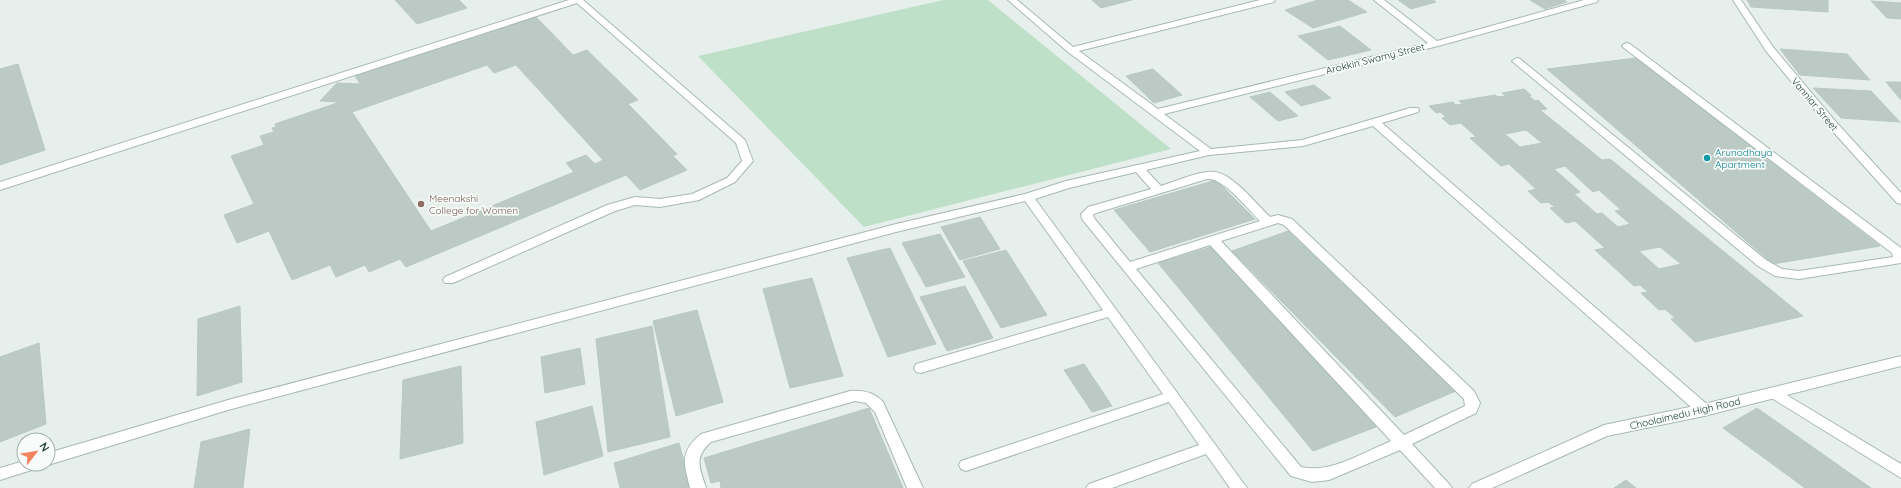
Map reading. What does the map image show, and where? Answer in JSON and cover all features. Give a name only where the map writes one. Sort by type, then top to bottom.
[{"type":"street","points":[[0,186],[578,0],[741,142],[748,162],[731,180],[695,197],[660,203],[635,201],[611,208],[449,280]]},
{"type":"street","points":[[1012,0],[1071,50],[1208,152]]},
{"type":"street","points":[[1071,50],[1271,0]]},
{"type":"street","points":[[1378,0],[1435,44]]},
{"type":"street","name":"Arokkin Swamy Street","points":[[1155,113],[1435,44],[1594,0]]},
{"type":"street","name":"Vanniar Street","points":[[1737,0],[1769,49],[1832,124],[1901,200]]},
{"type":"street","points":[[1517,61],[1762,263],[1779,273],[1798,275],[1898,263],[1900,258],[1897,252],[1627,46]]},
{"type":"street","points":[[56,457],[228,404],[896,228],[1028,197],[1066,185],[1208,152],[1303,143],[1414,110]]},
{"type":"street","points":[[1375,122],[1704,410]]},
{"type":"street","points":[[1139,169],[1159,190]]},
{"type":"street","points":[[1127,267],[1278,219],[1288,222],[1469,395],[1473,402],[1470,409],[1401,443],[1329,474],[1312,476],[1296,472],[1127,267],[1088,219],[1087,214],[1092,210],[1206,176],[1219,177],[1268,222]]},
{"type":"street","points":[[1028,197],[1239,488]]},
{"type":"street","points":[[1212,240],[1444,488]]},
{"type":"street","points":[[921,368],[1110,312]]},
{"type":"street","name":"Choolaimedu High Road","points":[[1477,488],[1604,431],[1704,410],[1901,361]]},
{"type":"street","points":[[1775,393],[1901,472]]},
{"type":"street","points":[[698,488],[691,460],[693,451],[698,444],[706,438],[850,396],[860,395],[868,397],[876,402],[881,410],[915,488]]},
{"type":"street","points":[[966,465],[1172,396]]},
{"type":"street","points":[[1094,488],[1210,447]]},
{"type":"street","points":[[0,474],[16,469]]},
{"type":"green space","points":[[943,0],[988,0],[1171,149],[864,227],[698,56]]},
{"type":"building","points":[[395,0],[459,0],[467,8],[417,24]]},
{"type":"building","points":[[1092,0],[1132,0],[1101,8]]},
{"type":"building","points":[[1318,0],[1348,0],[1367,12],[1313,28],[1285,10]]},
{"type":"building","points":[[1398,0],[1433,0],[1436,2],[1411,9]]},
{"type":"building","points":[[1530,0],[1564,0],[1567,2],[1545,9]]},
{"type":"building","points":[[1747,0],[1828,0],[1828,12],[1751,7]]},
{"type":"building","points":[[1871,1],[1901,3],[1901,19],[1887,18]]},
{"type":"building","points":[[535,16],[573,55],[587,50],[638,100],[628,104],[677,154],[673,156],[687,170],[640,190],[626,175],[406,267],[400,259],[369,272],[365,265],[336,277],[330,265],[292,280],[269,231],[237,243],[224,215],[254,204],[231,156],[264,145],[260,136],[274,132],[272,128],[276,127],[275,124],[340,102],[320,101],[337,83],[360,84],[355,76]],"holes":[[[487,65],[494,73],[516,65],[603,160],[595,164],[586,155],[566,163],[574,172],[431,231],[352,112]]]},
{"type":"building","points":[[1340,26],[1371,50],[1328,60],[1298,36]]},
{"type":"building","points":[[1780,49],[1847,54],[1870,80],[1800,75]]},
{"type":"building","name":"Arunodhaya Apartment","points":[[1636,58],[1880,246],[1773,264],[1547,69]]},
{"type":"building","points":[[18,64],[45,150],[0,165],[0,69]]},
{"type":"building","points":[[1153,69],[1182,95],[1154,103],[1126,76]]},
{"type":"building","points":[[1886,82],[1901,82],[1901,100]]},
{"type":"building","points":[[1314,85],[1331,98],[1301,106],[1285,92]]},
{"type":"building","points":[[1813,88],[1871,91],[1900,122],[1841,118]]},
{"type":"building","points":[[1524,89],[1531,95],[1529,96],[1535,101],[1538,100],[1547,109],[1540,110],[1602,160],[1610,159],[1803,316],[1695,342],[1671,319],[1675,318],[1665,309],[1659,310],[1641,293],[1648,292],[1640,285],[1634,286],[1595,250],[1605,248],[1575,221],[1566,223],[1550,208],[1555,207],[1548,202],[1541,203],[1528,191],[1536,189],[1509,164],[1501,166],[1470,138],[1476,137],[1461,123],[1450,125],[1442,118],[1446,117],[1440,112],[1436,113],[1429,106],[1453,102],[1456,105],[1463,104],[1459,101],[1495,95],[1498,97],[1506,96],[1502,93]],"holes":[[[1526,130],[1542,143],[1520,147],[1505,134]],[[1565,166],[1593,192],[1599,190],[1621,210],[1615,211],[1630,224],[1618,227],[1602,213],[1597,214],[1574,194],[1580,192],[1554,169]],[[1660,247],[1681,264],[1659,269],[1639,251]]]},
{"type":"building","points":[[1270,92],[1298,116],[1278,121],[1250,97]]},
{"type":"building","points":[[1216,180],[1255,219],[1150,252],[1114,210]]},
{"type":"building","points":[[980,217],[1000,249],[960,260],[941,227]]},
{"type":"building","points":[[1288,231],[1456,391],[1395,417],[1232,251]]},
{"type":"building","points":[[940,234],[965,277],[926,287],[902,243]]},
{"type":"building","points":[[1214,246],[1376,427],[1313,451],[1158,263]]},
{"type":"building","points":[[890,248],[936,344],[888,357],[847,258]]},
{"type":"building","points":[[1006,250],[1047,315],[1001,328],[963,261]]},
{"type":"building","points":[[812,278],[843,376],[790,388],[763,289]]},
{"type":"building","points":[[965,286],[993,338],[947,351],[920,297]]},
{"type":"building","points":[[240,306],[242,382],[197,396],[198,319]]},
{"type":"building","points":[[697,310],[723,402],[676,416],[653,321]]},
{"type":"building","points":[[652,326],[670,437],[608,452],[596,339]]},
{"type":"building","points":[[39,343],[46,424],[26,432],[16,432],[16,436],[0,442],[0,357]]},
{"type":"building","points":[[580,348],[585,384],[545,393],[541,357]]},
{"type":"building","points":[[1084,364],[1112,406],[1092,412],[1064,370]]},
{"type":"building","points":[[461,366],[463,443],[400,459],[403,380]]},
{"type":"building","points":[[592,406],[603,456],[544,475],[536,422]]},
{"type":"building","points":[[869,408],[903,488],[721,488],[720,481],[711,483],[704,458]]},
{"type":"building","points":[[1757,408],[1871,488],[1805,488],[1723,428]]},
{"type":"building","points":[[250,429],[243,488],[194,488],[201,442]]},
{"type":"building","points":[[679,443],[691,488],[620,488],[614,463]]},
{"type":"building","points":[[1626,480],[1636,488],[1614,488]]},
{"type":"place","name":"Arunodhaya Apartment","points":[[1707,158]]},
{"type":"place","name":"Meenakshi College for Women","points":[[421,204]]}]
